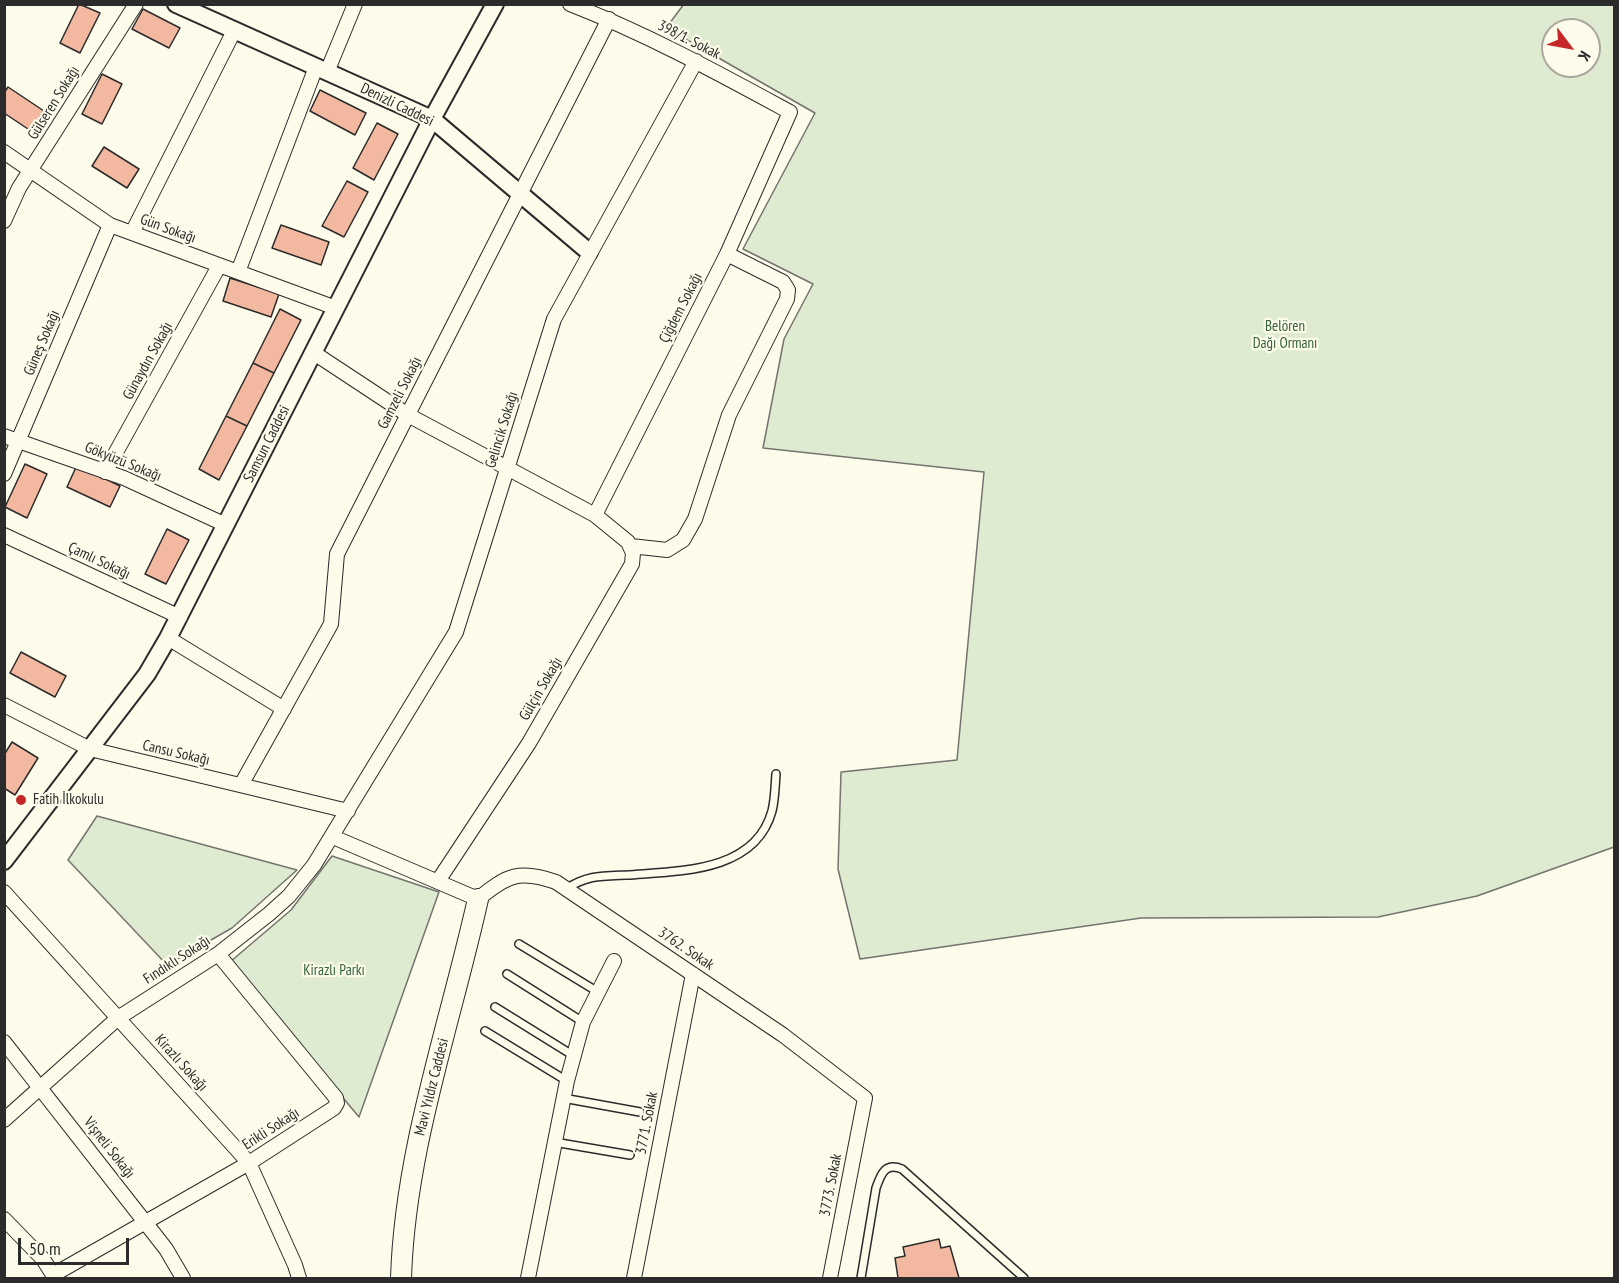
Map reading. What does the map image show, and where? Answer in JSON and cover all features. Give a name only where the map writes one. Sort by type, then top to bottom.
[{"type":"main road","name":"Mavi Yıldız Caddesi","points":[[401,1278],[403,1226],[426,1104],[459,985],[478,899]]},
{"type":"street","name":"Gülseren Sokağı","points":[[4,221],[30,170],[136,4]]},
{"type":"street","name":"Denizli Caddesi","points":[[176,4],[432,119],[589,252]]},
{"type":"street","points":[[238,272],[322,70],[355,4]]},
{"type":"street","name":"Samsun Caddesi","points":[[4,861],[147,674],[168,638],[432,119],[495,4]]},
{"type":"street","name":"398/1. Sokak","points":[[570,4],[609,19],[696,61],[790,112]]},
{"type":"street","name":"Gamzeli Sokağı","points":[[241,785],[331,624],[337,554],[609,19]]},
{"type":"street","points":[[132,233],[234,31]]},
{"type":"street","name":"Gelincik Sokağı","points":[[348,811],[456,632],[554,319],[696,61]]},
{"type":"street","name":"Çiğdem Sokağı","points":[[595,515],[727,254],[790,112]]},
{"type":"street","name":"Gün Sokağı","points":[[4,152],[110,225],[336,308]]},
{"type":"street","name":"Güneş Sokağı","points":[[4,474],[110,225]]},
{"type":"street","points":[[314,352],[408,415],[595,515],[631,546],[667,550],[683,540],[695,519],[729,415],[788,299],[788,290],[783,282],[727,254]]},
{"type":"street","name":"Günaydın Sokağı","points":[[105,472],[219,266]]},
{"type":"street","name":"Gökyüzü Sokağı","points":[[4,436],[105,472],[226,525]]},
{"type":"street","name":"Çamlı Sokağı","points":[[4,535],[180,617]]},
{"type":"street","name":"Gülçin Sokağı","points":[[438,881],[529,743],[632,564],[631,546]]},
{"type":"street","points":[[168,638],[284,709]]},
{"type":"street","name":"Cansu Sokağı","points":[[4,705],[90,749],[348,811]]},
{"type":"street","name":"Fındıklı Sokağı","points":[[4,1120],[118,1018],[218,954],[289,896],[333,837],[348,811]]},
{"type":"street","points":[[333,837],[478,899]]},
{"type":"street","name":"3762. Sokak","points":[[478,899],[497,883],[516,875],[536,875],[566,889],[783,1035],[865,1098]]},
{"type":"street","name":"Kirazlı Sokağı","points":[[4,892],[249,1163],[299,1278]]},
{"type":"street","name":"Erikli Sokağı","points":[[54,1277],[249,1163],[334,1108],[337,1103],[336,1098],[218,954]]},
{"type":"street","points":[[528,1278],[567,1081],[584,1022],[614,961]]},
{"type":"street","name":"3771. Sokak","points":[[634,1278],[693,974]]},
{"type":"street","name":"Vişneli Sokağı","points":[[4,1042],[146,1222],[166,1249],[183,1278]]},
{"type":"street","name":"3773. Sokak","points":[[830,1278],[865,1098]]},
{"type":"street","points":[[4,1219],[43,1259],[54,1277]]},
{"type":"lane","points":[[566,889],[583,878],[695,870],[723,863],[744,850],[761,832],[772,811],[776,774]]},
{"type":"lane","points":[[519,944],[598,992]]},
{"type":"lane","points":[[507,974],[584,1022]]},
{"type":"lane","points":[[495,1007],[574,1056]]},
{"type":"lane","points":[[485,1031],[567,1081]]},
{"type":"lane","points":[[563,1098],[640,1112]]},
{"type":"lane","points":[[554,1142],[630,1155]]},
{"type":"lane","points":[[861,1278],[876,1188],[881,1174],[887,1167],[894,1166],[902,1169],[1024,1278]]},
{"type":"green space","name":"Belören Dağı Ormanı","points":[[684,4],[1614,5],[1614,847],[1477,896],[1378,917],[1141,918],[860,959],[838,869],[841,772],[957,760],[984,472],[763,448],[784,339],[813,284],[743,249],[815,113],[666,28]]},
{"type":"green space","points":[[97,816],[297,870],[232,928],[167,965],[68,860]]},
{"type":"green space","name":"Kirazlı Parkı","points":[[332,856],[439,892],[359,1117],[230,962],[291,910]]},
{"type":"building","points":[[79,4],[100,13],[80,53],[60,43]]},
{"type":"building","points":[[143,9],[180,28],[169,48],[132,29]]},
{"type":"building","points":[[102,74],[122,84],[102,124],[82,114]]},
{"type":"building","points":[[8,87],[44,111],[31,131],[4,113],[4,93]]},
{"type":"building","points":[[320,90],[366,113],[355,135],[310,111]]},
{"type":"building","points":[[377,123],[398,134],[374,180],[353,168]]},
{"type":"building","points":[[104,147],[139,169],[127,188],[92,166]]},
{"type":"building","points":[[347,181],[368,192],[344,237],[322,226]]},
{"type":"building","points":[[281,225],[329,242],[321,265],[272,248]]},
{"type":"building","points":[[230,278],[279,294],[271,317],[223,301]]},
{"type":"building","points":[[280,309],[301,320],[274,373],[253,363]]},
{"type":"building","points":[[253,363],[274,373],[247,426],[226,416]]},
{"type":"building","points":[[226,416],[247,426],[219,480],[199,469]]},
{"type":"building","points":[[25,464],[47,474],[27,518],[5,507]]},
{"type":"building","points":[[77,465],[120,486],[110,507],[67,487]]},
{"type":"building","points":[[167,529],[189,540],[166,584],[145,574]]},
{"type":"building","points":[[21,652],[66,676],[55,697],[10,673]]},
{"type":"building","points":[[12,742],[38,758],[15,795],[4,788],[4,755]]},
{"type":"building","points":[[939,1239],[941,1248],[950,1246],[959,1278],[898,1278],[895,1258],[905,1256],[903,1247]]},
{"type":"place","name":"Fatih İlkokulu","points":[[21,800]]}]
